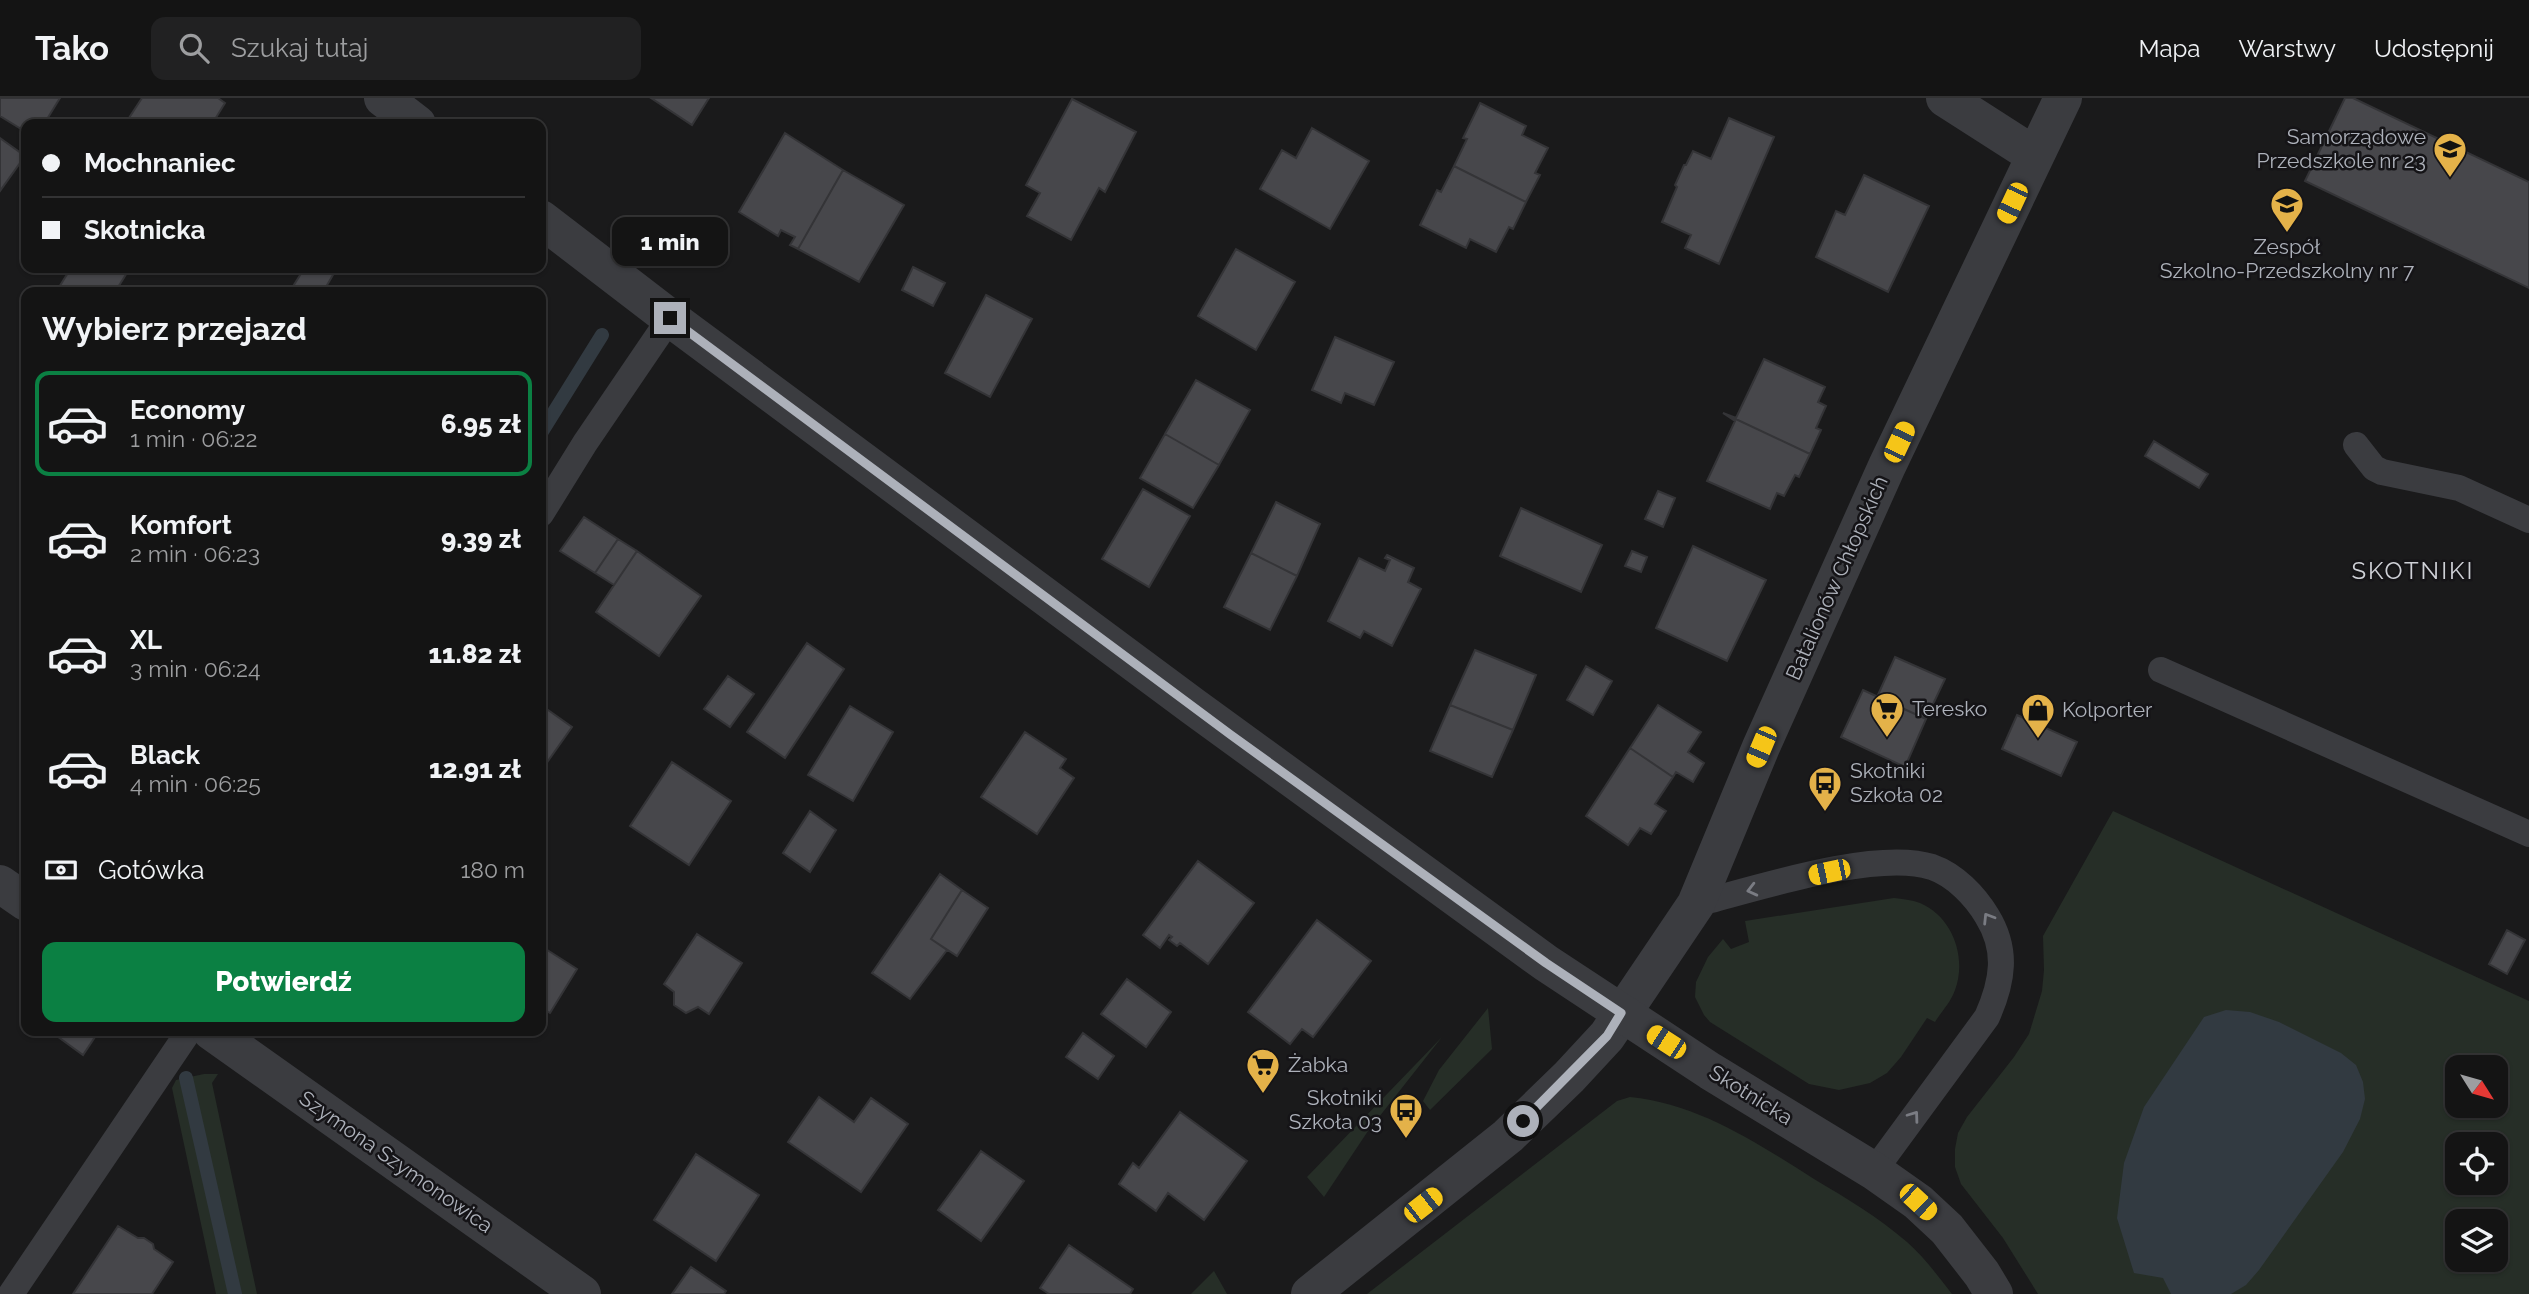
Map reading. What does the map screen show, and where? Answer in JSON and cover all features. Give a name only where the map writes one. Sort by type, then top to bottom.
[{"type":"street","points":[[383,98],[410,119]]},
{"type":"street","points":[[1945,98],[2034,155]]},
{"type":"street","name":"Batalionów Chłopskich","points":[[1310,1294],[1508,1136],[1569,1077],[1607,1036],[1696,904],[1761,747],[1882,478],[2063,98]]},
{"type":"street","name":"Skotnicka","points":[[546,223],[670,318],[1243,743],[1546,963],[1874,1171],[1918,1202],[1947,1230],[1982,1274],[1994,1294]]},
{"type":"street","points":[[0,884],[21,899]]},
{"type":"street","name":"Szymona Szymonowica","points":[[218,1036],[582,1294]]},
{"type":"lane","points":[[546,506],[584,443],[670,318]]},
{"type":"lane","points":[[2356,445],[2374,468],[2382,472],[2459,488],[2529,520]]},
{"type":"lane","points":[[2161,670],[2529,834]]},
{"type":"lane","points":[[1696,904],[1871,863],[1906,862],[1933,867],[1954,879],[1979,902],[1997,933],[2001,962],[1998,992],[1987,1017],[1874,1171]]},
{"type":"lane","points":[[11,1294],[185,1036]]},
{"type":"shaded area","points":[[2113,811],[2529,1001],[2529,1294],[2038,1294],[2003,1238],[1961,1184],[1955,1167],[1955,1149],[1958,1133],[1967,1117],[2029,1034],[2042,991],[2043,936]]},
{"type":"shaded area","points":[[1894,898],[1920,903],[1941,918],[1954,940],[1959,965],[1955,990],[1948,1003],[1935,1022],[1927,1018],[1887,1073],[1870,1083],[1839,1090],[1809,1084],[1710,1022],[1704,1015],[1695,997],[1696,982],[1708,957],[1723,939],[1731,949],[1749,942],[1745,921]]},
{"type":"shaded area","points":[[1488,1008],[1492,1049],[1430,1110],[1423,1101],[1439,1070]]},
{"type":"shaded area","points":[[2226,1010],[2250,1012],[2279,1022],[2341,1053],[2356,1065],[2363,1082],[2365,1099],[2360,1119],[2343,1152],[2246,1285],[2231,1294],[2171,1294],[2163,1278],[2134,1273],[2117,1218],[2124,1163],[2144,1107],[2204,1017]]},
{"type":"shaded area","points":[[1442,1037],[1368,1131],[1324,1197],[1307,1177]]},
{"type":"shaded area","points":[[218,1074],[212,1083],[257,1294],[216,1294],[172,1088],[176,1080]]},
{"type":"shaded area","points":[[1630,1097],[1655,1101],[1704,1117],[1771,1152],[1862,1208],[1896,1233],[1931,1267],[1952,1294],[1367,1294],[1617,1101]]},
{"type":"shaded area","points":[[1214,1271],[1227,1294],[1191,1294]]},
{"type":"building","points":[[0,98],[60,98],[47,119],[21,119],[21,129],[0,116]]},
{"type":"building","points":[[142,98],[218,98],[225,103],[215,119],[128,119]]},
{"type":"building","points":[[651,98],[709,98],[692,125]]},
{"type":"building","points":[[2345,98],[2353,98],[2529,182],[2529,288],[2305,181]]},
{"type":"building","points":[[1072,99],[1136,132],[1105,192],[1099,188],[1071,240],[1027,216],[1040,193],[1026,185]]},
{"type":"building","points":[[1480,103],[1526,126],[1522,135],[1548,148],[1535,173],[1540,175],[1526,202],[1454,166],[1467,139],[1463,138]]},
{"type":"building","points":[[1729,118],[1774,137],[1719,264],[1685,248],[1691,235],[1662,222],[1677,187],[1675,185],[1693,151],[1711,159]]},
{"type":"building","points":[[1312,128],[1369,161],[1330,229],[1260,189],[1282,150],[1296,158]]},
{"type":"building","points":[[785,133],[843,170],[798,249],[790,245],[795,237],[781,230],[778,236],[739,212]]},
{"type":"building","points":[[0,138],[21,153],[21,162],[0,191]]},
{"type":"building","points":[[1454,166],[1526,202],[1513,229],[1509,227],[1496,252],[1470,239],[1466,248],[1420,225],[1437,190],[1441,192]]},
{"type":"building","points":[[843,170],[904,205],[859,282],[798,249]]},
{"type":"building","points":[[1864,175],[1929,206],[1888,292],[1816,257],[1836,211],[1845,215]]},
{"type":"building","points":[[1236,249],[1295,282],[1256,350],[1198,316]]},
{"type":"building","points":[[913,267],[945,283],[933,306],[902,290]]},
{"type":"building","points":[[68,273],[127,273],[118,287],[59,287]]},
{"type":"building","points":[[301,273],[334,273],[326,287],[293,287]]},
{"type":"building","points":[[986,295],[1032,319],[990,397],[945,373]]},
{"type":"building","points":[[1335,337],[1394,362],[1374,405],[1345,393],[1341,403],[1312,390]]},
{"type":"building","points":[[1764,359],[1825,387],[1818,402],[1826,406],[1816,428],[1821,430],[1810,454],[1723,413],[1736,418]]},
{"type":"building","points":[[1196,380],[1250,410],[1219,465],[1165,434]]},
{"type":"building","points":[[1723,413],[1810,454],[1799,477],[1795,475],[1784,496],[1777,493],[1770,509],[1707,481],[1735,421]]},
{"type":"building","points":[[1165,434],[1219,465],[1193,508],[1140,478]]},
{"type":"building","points":[[2154,441],[2208,474],[2199,488],[2145,456]]},
{"type":"building","points":[[1143,489],[1190,516],[1149,587],[1102,559]]},
{"type":"building","points":[[1658,491],[1675,498],[1663,527],[1645,519]]},
{"type":"building","points":[[1276,502],[1320,524],[1297,576],[1251,553]]},
{"type":"building","points":[[1521,508],[1602,545],[1581,592],[1500,556]]},
{"type":"building","points":[[584,517],[618,539],[595,573],[560,551]]},
{"type":"building","points":[[618,539],[637,551],[614,585],[595,573]]},
{"type":"building","points":[[1693,546],[1766,580],[1727,661],[1656,628]]},
{"type":"building","points":[[637,551],[701,596],[659,656],[596,612]]},
{"type":"building","points":[[1632,551],[1647,557],[1641,572],[1625,566]]},
{"type":"building","points":[[1251,553],[1297,576],[1270,630],[1224,607]]},
{"type":"building","points":[[1387,555],[1414,568],[1408,582],[1421,589],[1392,646],[1364,631],[1360,638],[1328,621],[1359,558],[1385,571],[1390,560],[1385,558]]},
{"type":"building","points":[[807,643],[844,669],[785,758],[747,732]]},
{"type":"building","points":[[1475,650],[1536,675],[1513,730],[1450,705]]},
{"type":"building","points":[[1895,657],[1945,679],[1926,719],[1877,697]]},
{"type":"building","points":[[1586,666],[1612,681],[1593,715],[1567,700]]},
{"type":"building","points":[[728,676],[754,694],[730,727],[704,709]]},
{"type":"building","points":[[1863,690],[1926,719],[1905,767],[1841,737]]},
{"type":"building","points":[[1450,705],[1513,730],[1492,777],[1430,751]]},
{"type":"building","points":[[1658,705],[1701,732],[1688,752],[1704,763],[1693,782],[1676,772],[1673,777],[1630,748]]},
{"type":"building","points":[[850,706],[893,732],[853,801],[808,775]]},
{"type":"building","points":[[546,709],[572,727],[546,764]]},
{"type":"building","points":[[2017,715],[2077,742],[2061,776],[2002,749]]},
{"type":"building","points":[[1025,732],[1066,759],[1060,768],[1074,778],[1037,834],[981,797]]},
{"type":"building","points":[[1630,748],[1673,777],[1655,804],[1666,811],[1651,834],[1640,828],[1628,845],[1586,816]]},
{"type":"building","points":[[672,762],[731,801],[689,865],[630,826]]},
{"type":"building","points":[[810,811],[836,830],[810,872],[783,853]]},
{"type":"building","points":[[1198,861],[1254,903],[1208,964],[1180,943],[1177,946],[1169,940],[1172,937],[1169,935],[1160,948],[1143,935]]},
{"type":"building","points":[[940,874],[962,890],[931,939],[947,950],[910,999],[872,973]]},
{"type":"building","points":[[962,890],[988,908],[957,956],[931,939]]},
{"type":"building","points":[[1317,920],[1371,961],[1313,1037],[1302,1029],[1290,1044],[1248,1012]]},
{"type":"building","points":[[2507,930],[2525,940],[2507,974],[2489,964]]},
{"type":"building","points":[[697,934],[742,963],[709,1014],[698,1007],[686,1013],[674,1005],[674,992],[664,984]]},
{"type":"building","points":[[546,949],[577,969],[550,1013],[546,1011]]},
{"type":"building","points":[[1127,979],[1171,1012],[1146,1047],[1101,1014]]},
{"type":"building","points":[[1083,1033],[1114,1056],[1098,1079],[1066,1057]]},
{"type":"building","points":[[57,1036],[96,1036],[83,1055]]},
{"type":"building","points":[[819,1097],[854,1122],[871,1098],[908,1124],[861,1192],[788,1142]]},
{"type":"building","points":[[1180,1112],[1247,1161],[1204,1220],[1168,1193],[1156,1211],[1119,1184],[1133,1163],[1139,1168]]},
{"type":"building","points":[[981,1151],[1024,1181],[981,1241],[938,1210]]},
{"type":"building","points":[[696,1154],[759,1195],[716,1261],[654,1220]]},
{"type":"building","points":[[118,1226],[138,1238],[144,1238],[173,1262],[152,1294],[73,1294]]},
{"type":"building","points":[[1069,1245],[1133,1289],[1130,1294],[1049,1294],[1040,1288]]},
{"type":"building","points":[[691,1267],[726,1291],[724,1294],[672,1294]]},
{"type":"waterway","points":[[546,425],[602,335]]},
{"type":"waterway","points":[[186,1078],[235,1294]]},
{"type":"place","name":"Samorządowe Przedszkole nr 23","points":[[2450,179]]},
{"type":"place","name":"Zespół Szkolno-Przedszkolny nr 7","points":[[2287,234]]},
{"type":"place","name":"Teresko","points":[[1887,739]]},
{"type":"place","name":"Kolporter","points":[[2038,740]]},
{"type":"place","name":"Skotniki Szkoła 02","points":[[1825,813]]},
{"type":"place","name":"Żabka","points":[[1263,1095]]},
{"type":"place","name":"Skotniki Szkoła 03","points":[[1406,1140]]},
{"type":"district","name":"SKOTNIKI","points":[[2413,571]]},
{"type":"route","points":[[670,318],[1231,735],[1546,963],[1621,1013],[1607,1036],[1523,1121]]}]
